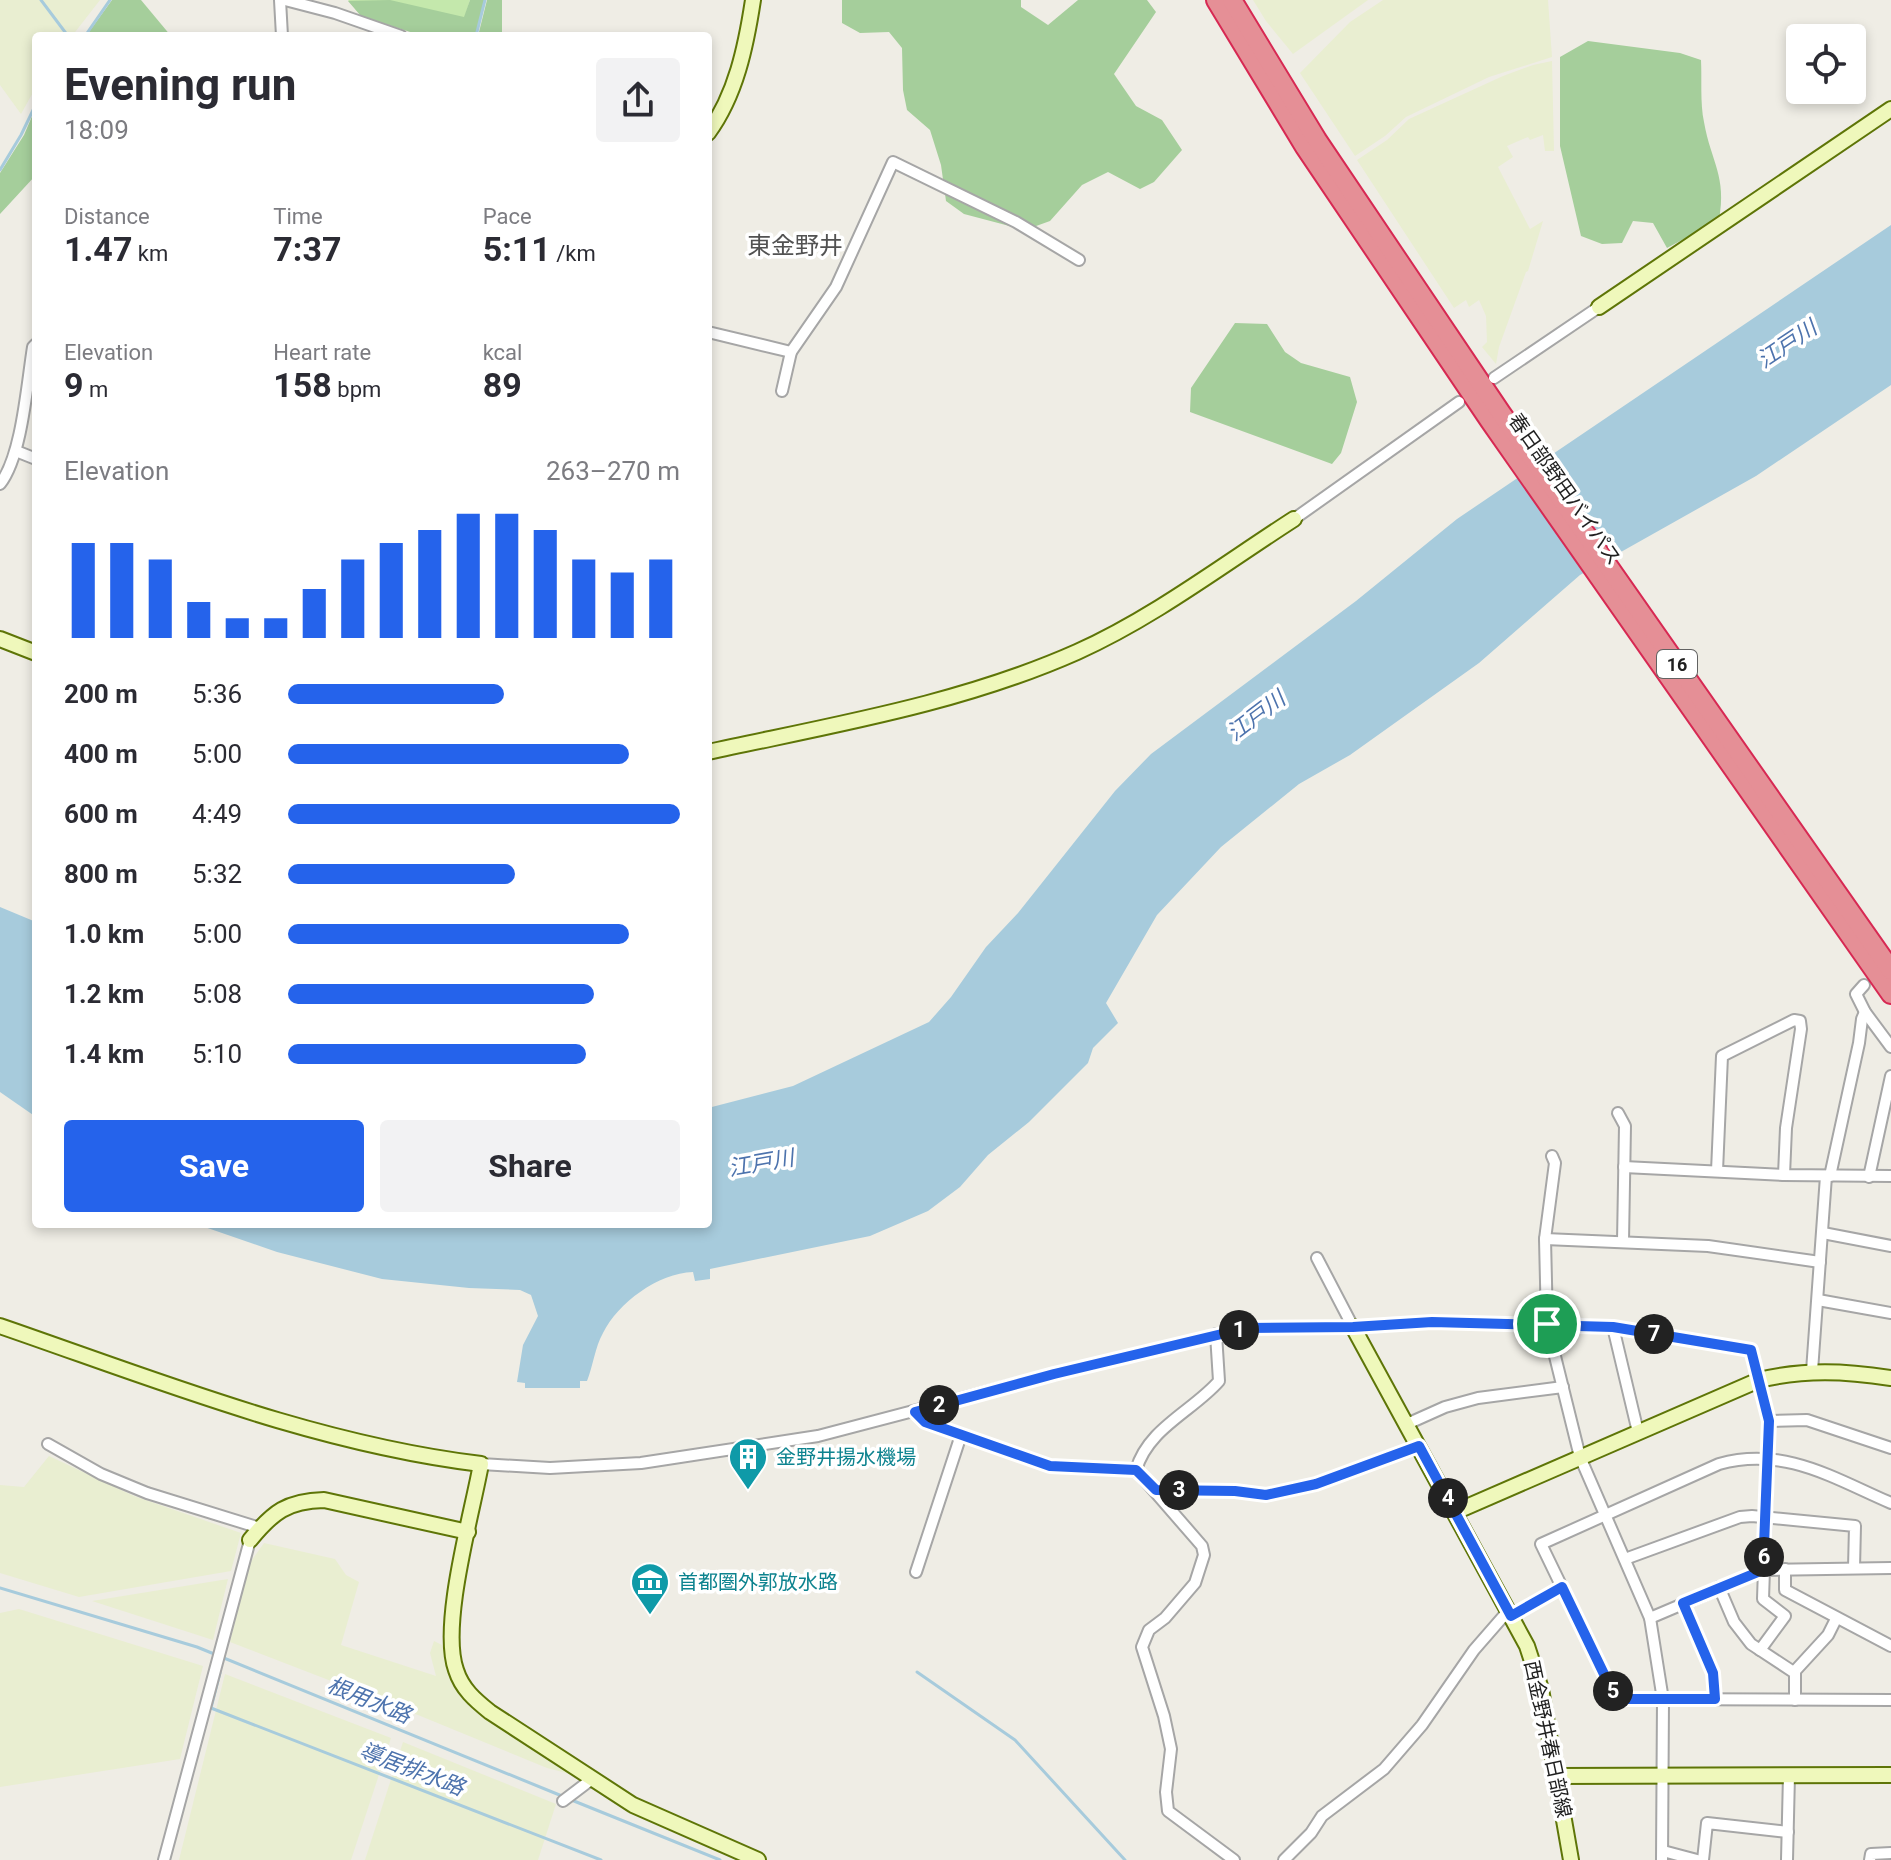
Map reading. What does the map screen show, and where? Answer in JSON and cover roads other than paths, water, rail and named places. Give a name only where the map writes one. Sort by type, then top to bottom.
[{"type":"highway","name":"春日部野田バイパス","points":[[1216,0],[1305,147],[1848,920],[1891,994]]},
{"type":"highway","name":"春日部野田バイパス","points":[[1232,0],[1317,140],[1496,417]]},
{"type":"highway","name":"春日部野田バイパス","points":[[1848,920],[1891,970]]},
{"type":"street","points":[[282,32],[283,0],[335,13],[390,32]]},
{"type":"street","points":[[712,126],[730,93],[739,68],[753,0]]},
{"type":"street","points":[[1494,378],[1891,109]]},
{"type":"street","points":[[782,391],[791,352],[836,287],[893,162],[1016,222],[1079,260]]},
{"type":"street","points":[[712,333],[791,352]]},
{"type":"street","points":[[0,484],[16,451],[32,353]]},
{"type":"street","points":[[712,751],[970,692],[1079,651],[1158,607],[1294,519],[1459,402]]},
{"type":"street","points":[[16,451],[32,457]]},
{"type":"street","points":[[0,639],[32,651]]},
{"type":"street","points":[[1864,985],[1856,994],[1865,1012],[1891,1047]]},
{"type":"street","points":[[1812,1371],[1828,1176],[1865,1012]]},
{"type":"street","points":[[1717,1171],[1722,1056],[1794,1020],[1800,1021],[1801,1029],[1786,1128],[1784,1175]]},
{"type":"street","points":[[1869,1177],[1891,1076]]},
{"type":"street","points":[[1618,1113],[1625,1126],[1623,1241]]},
{"type":"street","points":[[1552,1156],[1555,1163],[1545,1239],[1547,1324],[1580,1457],[1650,1618],[1663,1700],[1662,1856],[1700,1860],[1707,1823],[1788,1832]]},
{"type":"street","points":[[1624,1167],[1784,1175],[1891,1176]]},
{"type":"street","points":[[1823,1233],[1891,1246]]},
{"type":"street","points":[[1545,1239],[1708,1246],[1820,1262]]},
{"type":"street","points":[[1317,1258],[1353,1327]]},
{"type":"street","points":[[1818,1300],[1891,1313]]},
{"type":"street","points":[[0,1326],[284,1421],[372,1447],[481,1464],[550,1468],[665,1460],[818,1436],[1011,1384],[1247,1328],[1353,1327],[1432,1322],[1547,1324],[1613,1327],[1751,1350],[1769,1421],[1763,1599],[1785,1616],[1760,1650]]},
{"type":"street","name":"西金野井春日部線","points":[[1353,1327],[1510,1613],[1535,1667],[1571,1860]]},
{"type":"street","points":[[1613,1327],[1638,1432]]},
{"type":"street","points":[[1136,1470],[1139,1461],[1171,1420],[1219,1381],[1216,1334]]},
{"type":"street","points":[[1455,1512],[1759,1380],[1812,1371],[1891,1378]]},
{"type":"street","points":[[1407,1424],[1445,1407],[1478,1398],[1563,1387]]},
{"type":"street","points":[[915,1412],[925,1422],[1050,1466],[1136,1470],[1202,1546],[1204,1555],[1195,1583],[1165,1618],[1149,1630],[1142,1647],[1171,1749],[1166,1792],[1168,1811],[1234,1860]]},
{"type":"street","points":[[1769,1421],[1807,1420],[1891,1448]]},
{"type":"street","points":[[916,1572],[961,1435]]},
{"type":"street","points":[[48,1444],[101,1474],[255,1534]]},
{"type":"street","points":[[1156,1490],[1235,1491],[1266,1495],[1316,1484],[1419,1446]]},
{"type":"street","points":[[1891,1503],[1798,1463],[1768,1458],[1735,1459],[1541,1544],[1616,1699],[1891,1700]]},
{"type":"street","points":[[481,1464],[451,1627],[456,1669],[464,1687],[490,1712],[633,1805],[758,1860]]},
{"type":"street","points":[[164,1860],[255,1534],[283,1508],[303,1501],[324,1500],[468,1532]]},
{"type":"street","points":[[1625,1559],[1740,1517],[1766,1516],[1855,1526],[1854,1568]]},
{"type":"street","points":[[1650,1618],[1763,1570],[1891,1568]]},
{"type":"street","points":[[1785,1569],[1785,1590],[1891,1646]]},
{"type":"street","points":[[1284,1860],[1311,1833],[1322,1816],[1384,1769],[1422,1725],[1474,1650],[1510,1613],[1562,1587]]},
{"type":"street","points":[[1719,1587],[1734,1622],[1751,1644],[1794,1672]]},
{"type":"street","points":[[1683,1603],[1713,1673],[1715,1699]]},
{"type":"street","points":[[1795,1700],[1794,1672],[1828,1635],[1836,1619]]},
{"type":"street","points":[[1787,1860],[1789,1775]]},
{"type":"street","points":[[1557,1776],[1891,1775]]},
{"type":"street","points":[[563,1801],[592,1779]]},
{"type":"street","points":[[1870,1860],[1871,1854],[1891,1853]]},
{"type":"water","name":"江戸川","points":[[1891,225],[1891,385],[1756,476],[1580,575],[1479,663],[1350,755],[1299,784],[1221,847],[1157,915],[1106,1003],[1118,1023],[1093,1048],[1088,1063],[1029,1122],[988,1155],[960,1187],[928,1211],[870,1236],[710,1269],[710,1279],[695,1281],[693,1272],[653,1284],[629,1301],[610,1322],[598,1344],[587,1381],[580,1381],[580,1388],[525,1388],[525,1383],[517,1382],[523,1345],[538,1316],[531,1295],[520,1290],[382,1279],[277,1252],[208,1228],[712,1228],[712,1107],[793,1086],[929,1022],[986,947],[1018,913],[1115,791],[1151,754],[1356,601],[1457,519]]},
{"type":"water","points":[[0,907],[32,920],[32,1114],[0,1092]]},
{"type":"waterway","points":[[41,0],[65,32]]},
{"type":"waterway","points":[[88,32],[110,0]]},
{"type":"waterway","points":[[477,32],[485,0]]},
{"type":"waterway","points":[[0,170],[32,112]]},
{"type":"waterway","name":"根用水路","points":[[0,1588],[197,1647],[562,1796]]},
{"type":"waterway","points":[[917,1672],[1015,1740],[1125,1860]]},
{"type":"waterway","name":"導居排水路","points":[[220,1673],[211,1708],[601,1860]]},
{"type":"waterway","name":"根用水路","points":[[569,1799],[720,1860]]},
{"type":"place","name":"金野井揚水機場","points":[[748,1491]]},
{"type":"place","name":"首都圏外郭放水路","points":[[650,1616]]},
{"type":"district","name":"東金野井","points":[[795,246]]}]
